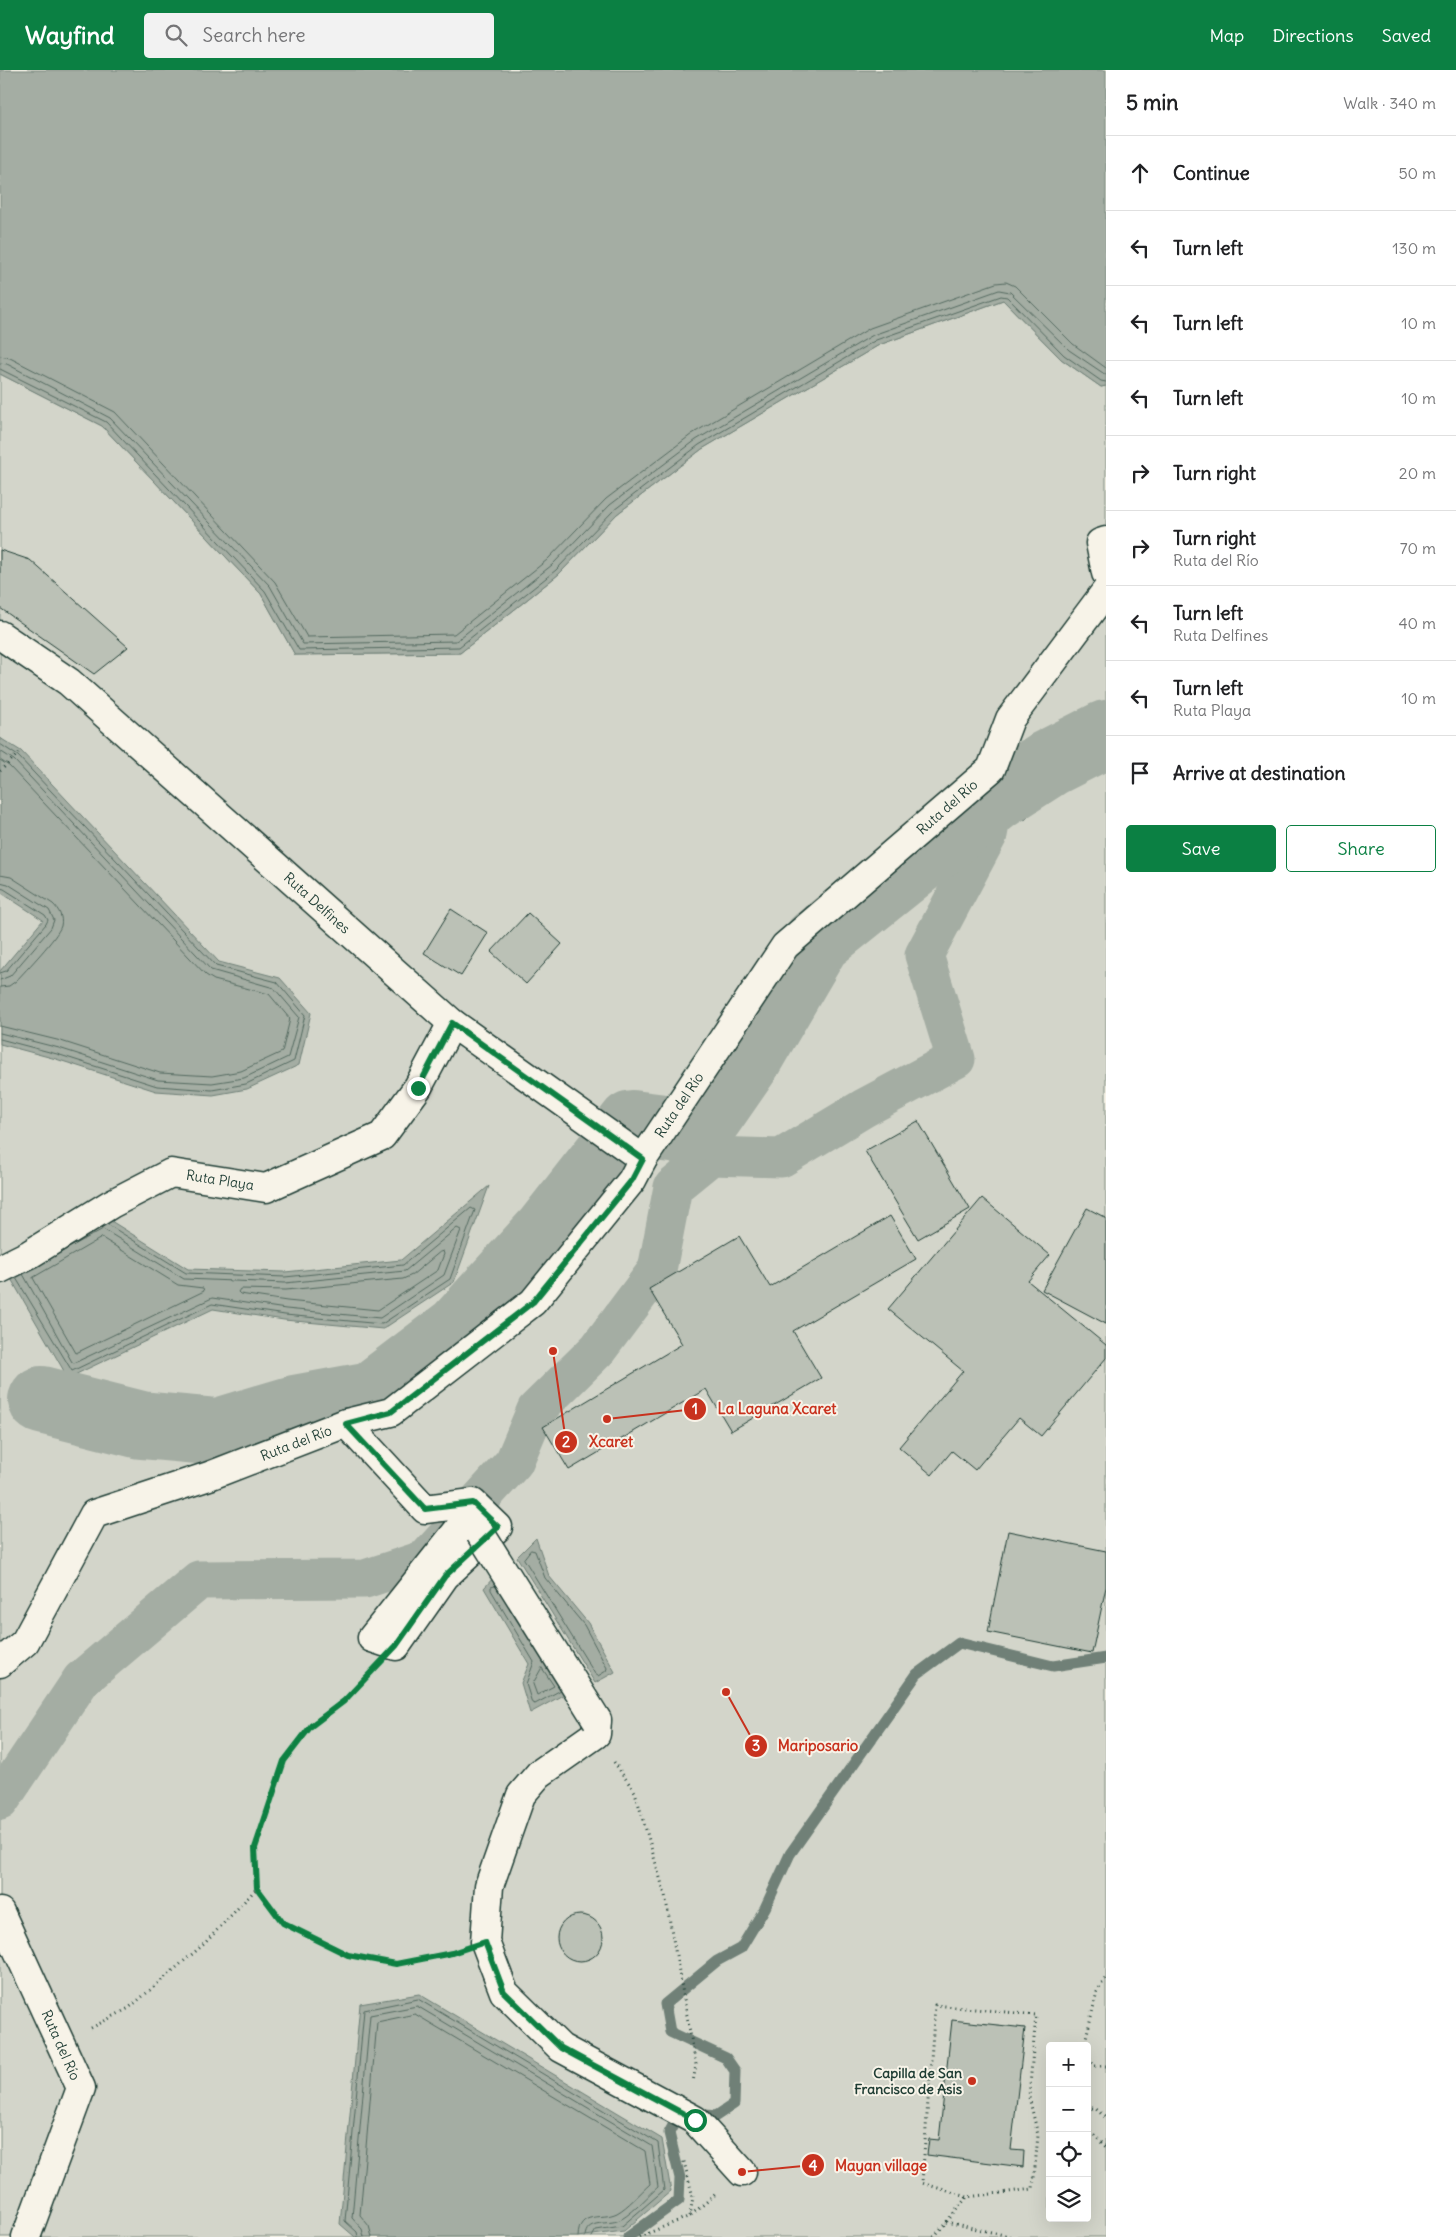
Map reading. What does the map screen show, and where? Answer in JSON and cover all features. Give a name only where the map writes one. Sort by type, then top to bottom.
[{"type":"street","points":[[1106,541],[1100,542],[1106,573]]},
{"type":"street","name":"Ruta del Río","points":[[0,1663],[25,1642],[94,1514],[209,1476],[346,1424],[391,1412],[533,1302],[632,1180],[643,1159],[785,946],[991,769],[1010,720],[1106,591]]},
{"type":"street","name":"Ruta Delfines","points":[[0,635],[69,682],[452,1023],[643,1159]]},
{"type":"street","name":"Ruta Playa","points":[[0,1268],[30,1254],[111,1204],[171,1173],[266,1188],[382,1136],[418,1088],[452,1023]]},
{"type":"street","points":[[346,1424],[425,1509],[473,1503],[498,1527],[445,1576],[396,1646],[372,1638],[458,1530],[480,1533],[597,1720],[596,1734],[539,1774],[521,1795],[489,1886],[485,1942],[504,1992],[561,2048],[695,2120],[742,2172]]},
{"type":"street","name":"Ruta del Río","points":[[0,1912],[81,2088],[26,2237]]},
{"type":"path","points":[[0,771],[21,751]]},
{"type":"path","points":[[396,1646],[344,1701],[311,1726],[284,1761],[255,1848],[257,1888],[283,1923],[348,1955],[396,1964],[452,1953],[485,1942]]},
{"type":"path","points":[[610,1755],[635,1792],[666,1895],[696,2065],[693,2083]]},
{"type":"path","points":[[61,2044],[129,2008],[204,1944],[257,1888]]},
{"type":"path","points":[[1085,2042],[1098,1992],[1106,1977]]},
{"type":"path","points":[[934,2237],[967,2197],[1033,2189],[1038,2135],[1029,2097],[1036,2015],[935,2005],[922,2183],[967,2197]]},
{"type":"path","points":[[1091,2061],[1094,2066],[1106,2066]]},
{"type":"path","points":[[1091,2108],[1095,2108],[1106,2118]]},
{"type":"path","points":[[1091,2132],[1106,2147]]},
{"type":"path","points":[[639,2237],[690,2216],[692,2197],[680,2149]]},
{"type":"path","points":[[946,2222],[1013,2237]]},
{"type":"shaded area","points":[[1003,300],[1061,359],[1101,387],[1106,386],[1106,2237],[0,2237],[0,374],[102,426],[261,594],[295,655],[460,653],[559,574],[617,514],[702,449],[879,345]]},
{"type":"water","points":[[0,70],[1106,70],[1106,386],[1101,387],[1061,359],[1003,300],[879,345],[702,449],[617,514],[559,574],[460,653],[295,655],[261,594],[102,426],[0,374]]},
{"type":"water","points":[[1106,706],[1106,767],[1072,771],[1025,820],[995,798],[1023,758],[1076,720]]},
{"type":"water","points":[[0,738],[21,751],[219,962],[280,978],[311,1013],[299,1065],[247,1089],[213,1095],[156,1091],[56,1059],[0,1044],[0,971],[43,920],[0,892]]},
{"type":"water","points":[[489,1186],[454,1282],[383,1329],[284,1320],[213,1309],[68,1378],[6,1270],[103,1216],[188,1269],[285,1272],[401,1260]]},
{"type":"water","points":[[536,1538],[549,1576],[588,1623],[615,1672],[595,1683],[517,1557]]},
{"type":"water","points":[[495,1576],[572,1690],[530,1713],[521,1683],[529,1664],[484,1588]]},
{"type":"water","points":[[419,1994],[662,2139],[671,2191],[624,2231],[577,2237],[355,2237],[340,2224],[360,2004]]},
{"type":"building","points":[[0,550],[30,560],[128,647],[94,674],[0,608]]},
{"type":"building","points":[[451,909],[488,933],[461,976],[424,953]]},
{"type":"building","points":[[528,913],[562,944],[526,984],[491,952]]},
{"type":"building","points":[[918,1121],[970,1209],[918,1239],[865,1151]]},
{"type":"building","points":[[982,1198],[1050,1255],[1028,1281],[1106,1345],[1106,1358],[1041,1436],[1019,1418],[975,1470],[952,1451],[932,1475],[899,1447],[963,1371],[888,1309]]},
{"type":"building","points":[[1087,1208],[1106,1218],[1106,1324],[1042,1290]]},
{"type":"building","points":[[890,1216],[916,1259],[793,1331],[821,1378],[731,1431],[706,1389],[569,1470],[543,1427],[682,1344],[649,1289],[739,1236],[770,1287]]},
{"type":"building","points":[[1008,1531],[1106,1551],[1106,1587],[1092,1653],[988,1632]]},
{"type":"building","points":[[576,1915],[584,1915],[593,1919],[599,1925],[603,1938],[599,1951],[593,1957],[584,1961],[576,1961],[567,1957],[561,1951],[557,1942],[557,1934],[561,1925],[567,1919]]},
{"type":"building","points":[[952,2020],[1025,2028],[1011,2150],[1024,2151],[1023,2167],[927,2155],[929,2139],[939,2140]]},
{"type":"waterway","points":[[42,1400],[141,1425],[218,1432],[295,1409],[372,1395],[459,1329],[548,1231],[632,1124],[688,1131],[709,1116],[745,1064],[817,941],[995,798],[1049,763],[1106,734]]},
{"type":"waterway","points":[[0,1801],[81,1680],[199,1580],[365,1579],[426,1559],[514,1462],[536,1410],[598,1349],[657,1270],[673,1187],[711,1156],[781,1158],[864,1108],[956,1059],[924,955],[988,835],[995,798]]},
{"type":"waterway","points":[[696,2114],[716,2116],[734,2104],[735,2071],[726,2058],[670,2032],[665,2004],[717,1961],[741,1948],[765,1908],[790,1854],[917,1674],[959,1643],[1053,1666],[1106,1658]]},
{"type":"waterway","points":[[628,2237],[679,2200],[680,2178],[669,2133],[680,2112]]},
{"type":"place","name":"Xcaret","points":[[553,1351]]},
{"type":"place","name":"La Laguna Xcaret","points":[[607,1419]]},
{"type":"place","name":"Mariposario","points":[[726,1692]]},
{"type":"place","name":"Capilla de San Francisco de Asis","points":[[972,2081]]},
{"type":"place","name":"Mayan village","points":[[742,2172]]},
{"type":"route","points":[[418,1088],[452,1023],[643,1159],[632,1180],[533,1302],[391,1412],[346,1424],[425,1509],[473,1503],[498,1527],[445,1576],[396,1646],[344,1701],[311,1726],[284,1761],[255,1848],[257,1888],[283,1923],[348,1955],[396,1964],[452,1953],[485,1942],[504,1992],[561,2048],[695,2120]]}]
